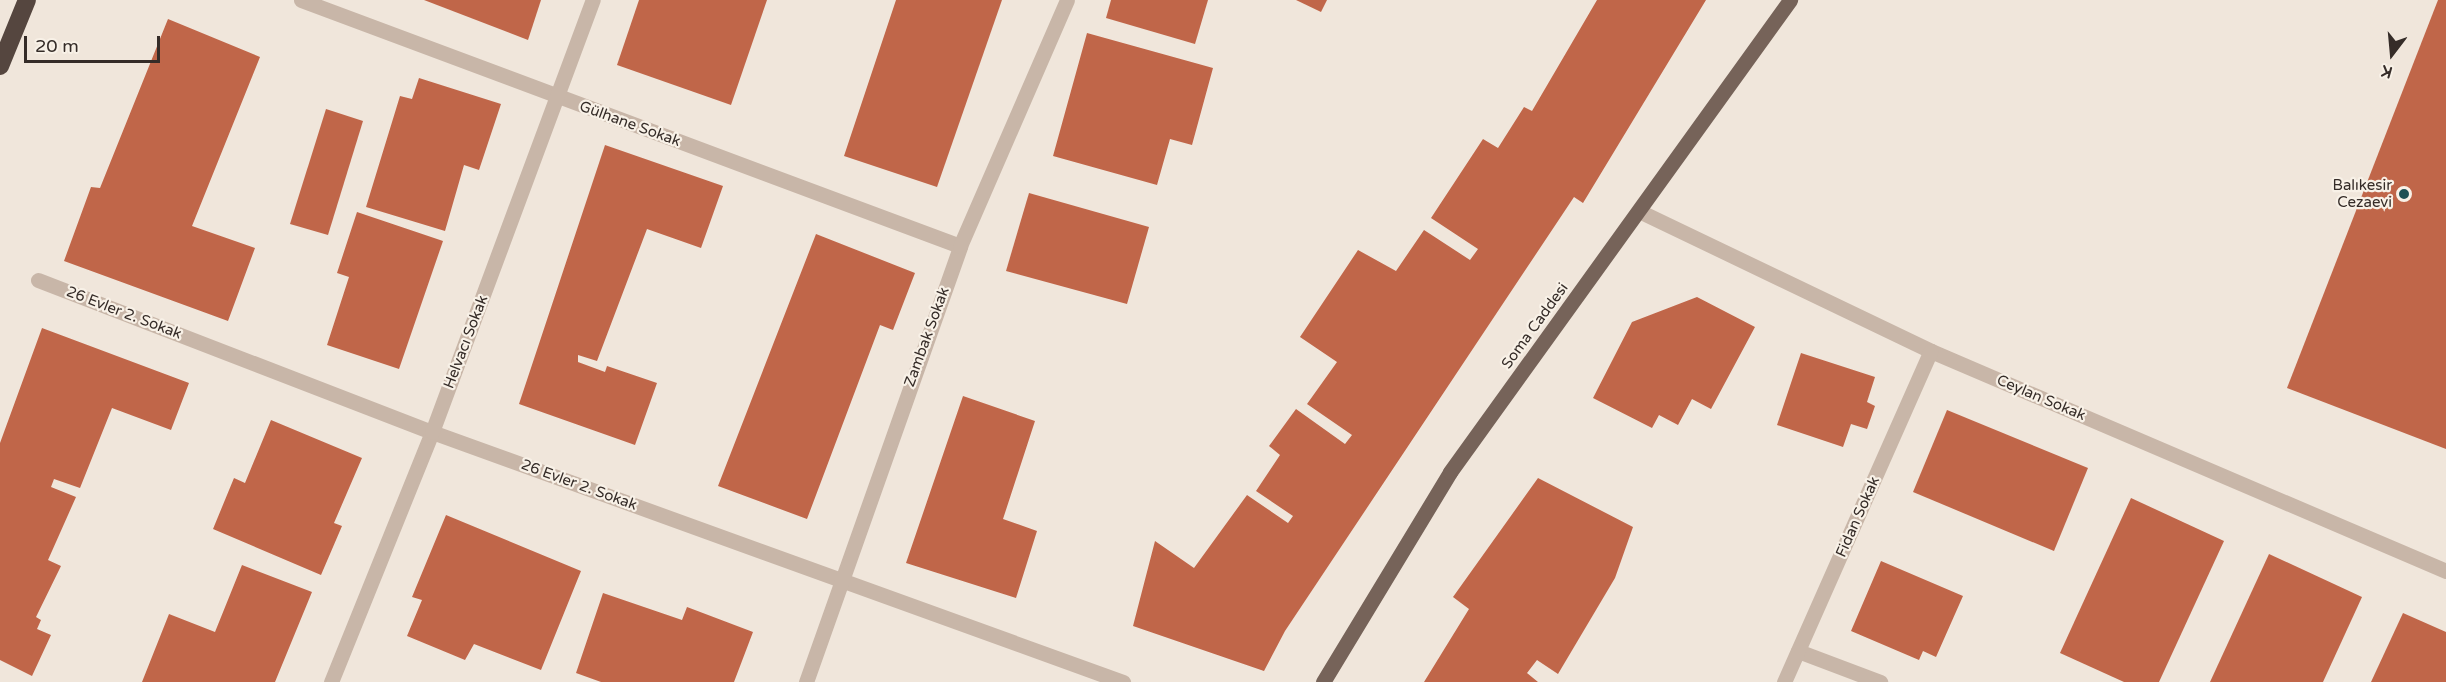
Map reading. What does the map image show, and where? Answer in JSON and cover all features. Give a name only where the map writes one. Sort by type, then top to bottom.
[{"type":"highway","points":[[0,66],[27,0]]},
{"type":"main road","name":"Soma Caddesi","points":[[1323,682],[1450,472],[1641,212],[1790,0]]},
{"type":"street","name":"Gülhane Sokak","points":[[301,0],[960,246]]},
{"type":"street","name":"Helvacı Sokak","points":[[331,682],[432,432],[558,97],[592,0]]},
{"type":"street","name":"Zambak Sokak","points":[[806,682],[840,578],[960,246],[1067,0]]},
{"type":"street","name":"Ceylan Sokak","points":[[1641,212],[1931,351],[2446,571]]},
{"type":"street","name":"26 Evler 2. Sokak","points":[[38,280],[432,432],[1123,682]]},
{"type":"street","name":"Fidan Sokak","points":[[1784,682],[1931,351]]},
{"type":"street","points":[[1798,651],[1880,682]]},
{"type":"building","points":[[424,0],[541,0],[528,40]]},
{"type":"building","points":[[639,0],[767,0],[731,105],[617,65]]},
{"type":"building","points":[[896,0],[1002,0],[937,187],[844,156]]},
{"type":"building","points":[[1111,0],[1208,0],[1195,44],[1106,18]]},
{"type":"building","points":[[1296,0],[1327,0],[1321,12]]},
{"type":"building","points":[[1597,0],[1706,0],[1583,203],[1574,197],[1285,631],[1264,671],[1133,626],[1155,541],[1194,568],[1247,495],[1288,523],[1293,516],[1256,491],[1280,455],[1269,446],[1296,409],[1345,444],[1352,435],[1307,404],[1337,362],[1300,337],[1358,250],[1396,271],[1424,230],[1470,260],[1478,249],[1431,218],[1483,139],[1498,148],[1524,107],[1532,111]]},
{"type":"building","name":"Balıkesir Cezaevi","points":[[2438,0],[2446,0],[2446,449],[2287,388]]},
{"type":"building","points":[[168,19],[260,57],[192,226],[255,248],[228,321],[64,261],[91,187],[100,188]]},
{"type":"building","points":[[1087,33],[1213,68],[1192,145],[1170,139],[1157,185],[1053,156]]},
{"type":"building","points":[[419,78],[501,104],[479,170],[464,165],[445,231],[366,207],[400,96],[412,99]]},
{"type":"building","points":[[326,109],[363,121],[328,235],[290,224]]},
{"type":"building","points":[[605,145],[723,186],[701,248],[647,229],[597,361],[578,355],[578,362],[605,372],[607,366],[657,383],[635,445],[519,404]]},
{"type":"building","points":[[1029,193],[1149,227],[1127,304],[1006,271]]},
{"type":"building","points":[[357,212],[443,241],[399,369],[327,345],[349,277],[337,273]]},
{"type":"building","points":[[816,234],[915,273],[893,330],[880,325],[807,519],[718,486]]},
{"type":"building","points":[[1697,297],[1755,327],[1711,409],[1692,399],[1678,425],[1659,415],[1652,428],[1593,398],[1632,322]]},
{"type":"building","points":[[42,328],[189,383],[171,430],[112,408],[80,488],[54,479],[51,487],[76,497],[48,560],[61,566],[36,617],[41,620],[37,629],[51,635],[32,676],[0,660],[0,443]]},
{"type":"building","points":[[1801,353],[1875,377],[1867,402],[1875,406],[1867,429],[1851,424],[1843,447],[1777,425]]},
{"type":"building","points":[[963,396],[1035,421],[1003,519],[1037,531],[1016,598],[906,563]]},
{"type":"building","points":[[1947,410],[2088,468],[2054,551],[1913,492]]},
{"type":"building","points":[[271,420],[362,458],[334,523],[342,526],[321,575],[213,529],[234,478],[245,483]]},
{"type":"building","points":[[1538,478],[1633,527],[1615,578],[1558,674],[1537,660],[1527,673],[1538,682],[1424,682],[1469,609],[1453,597]]},
{"type":"building","points":[[2131,498],[2224,541],[2159,682],[2124,682],[2060,653]]},
{"type":"building","points":[[446,515],[581,571],[541,670],[474,644],[465,660],[407,636],[422,600],[412,597]]},
{"type":"building","points":[[2269,554],[2362,597],[2323,682],[2210,682]]},
{"type":"building","points":[[1881,561],[1963,596],[1936,657],[1923,651],[1919,660],[1851,631]]},
{"type":"building","points":[[242,565],[312,592],[275,682],[142,682],[169,614],[215,632]]},
{"type":"building","points":[[603,593],[682,620],[687,607],[753,632],[734,682],[601,682],[576,673]]},
{"type":"building","points":[[2403,613],[2446,632],[2446,682],[2371,682]]},
{"type":"place","name":"Balıkesir Cezaevi","points":[[2404,194]]}]
